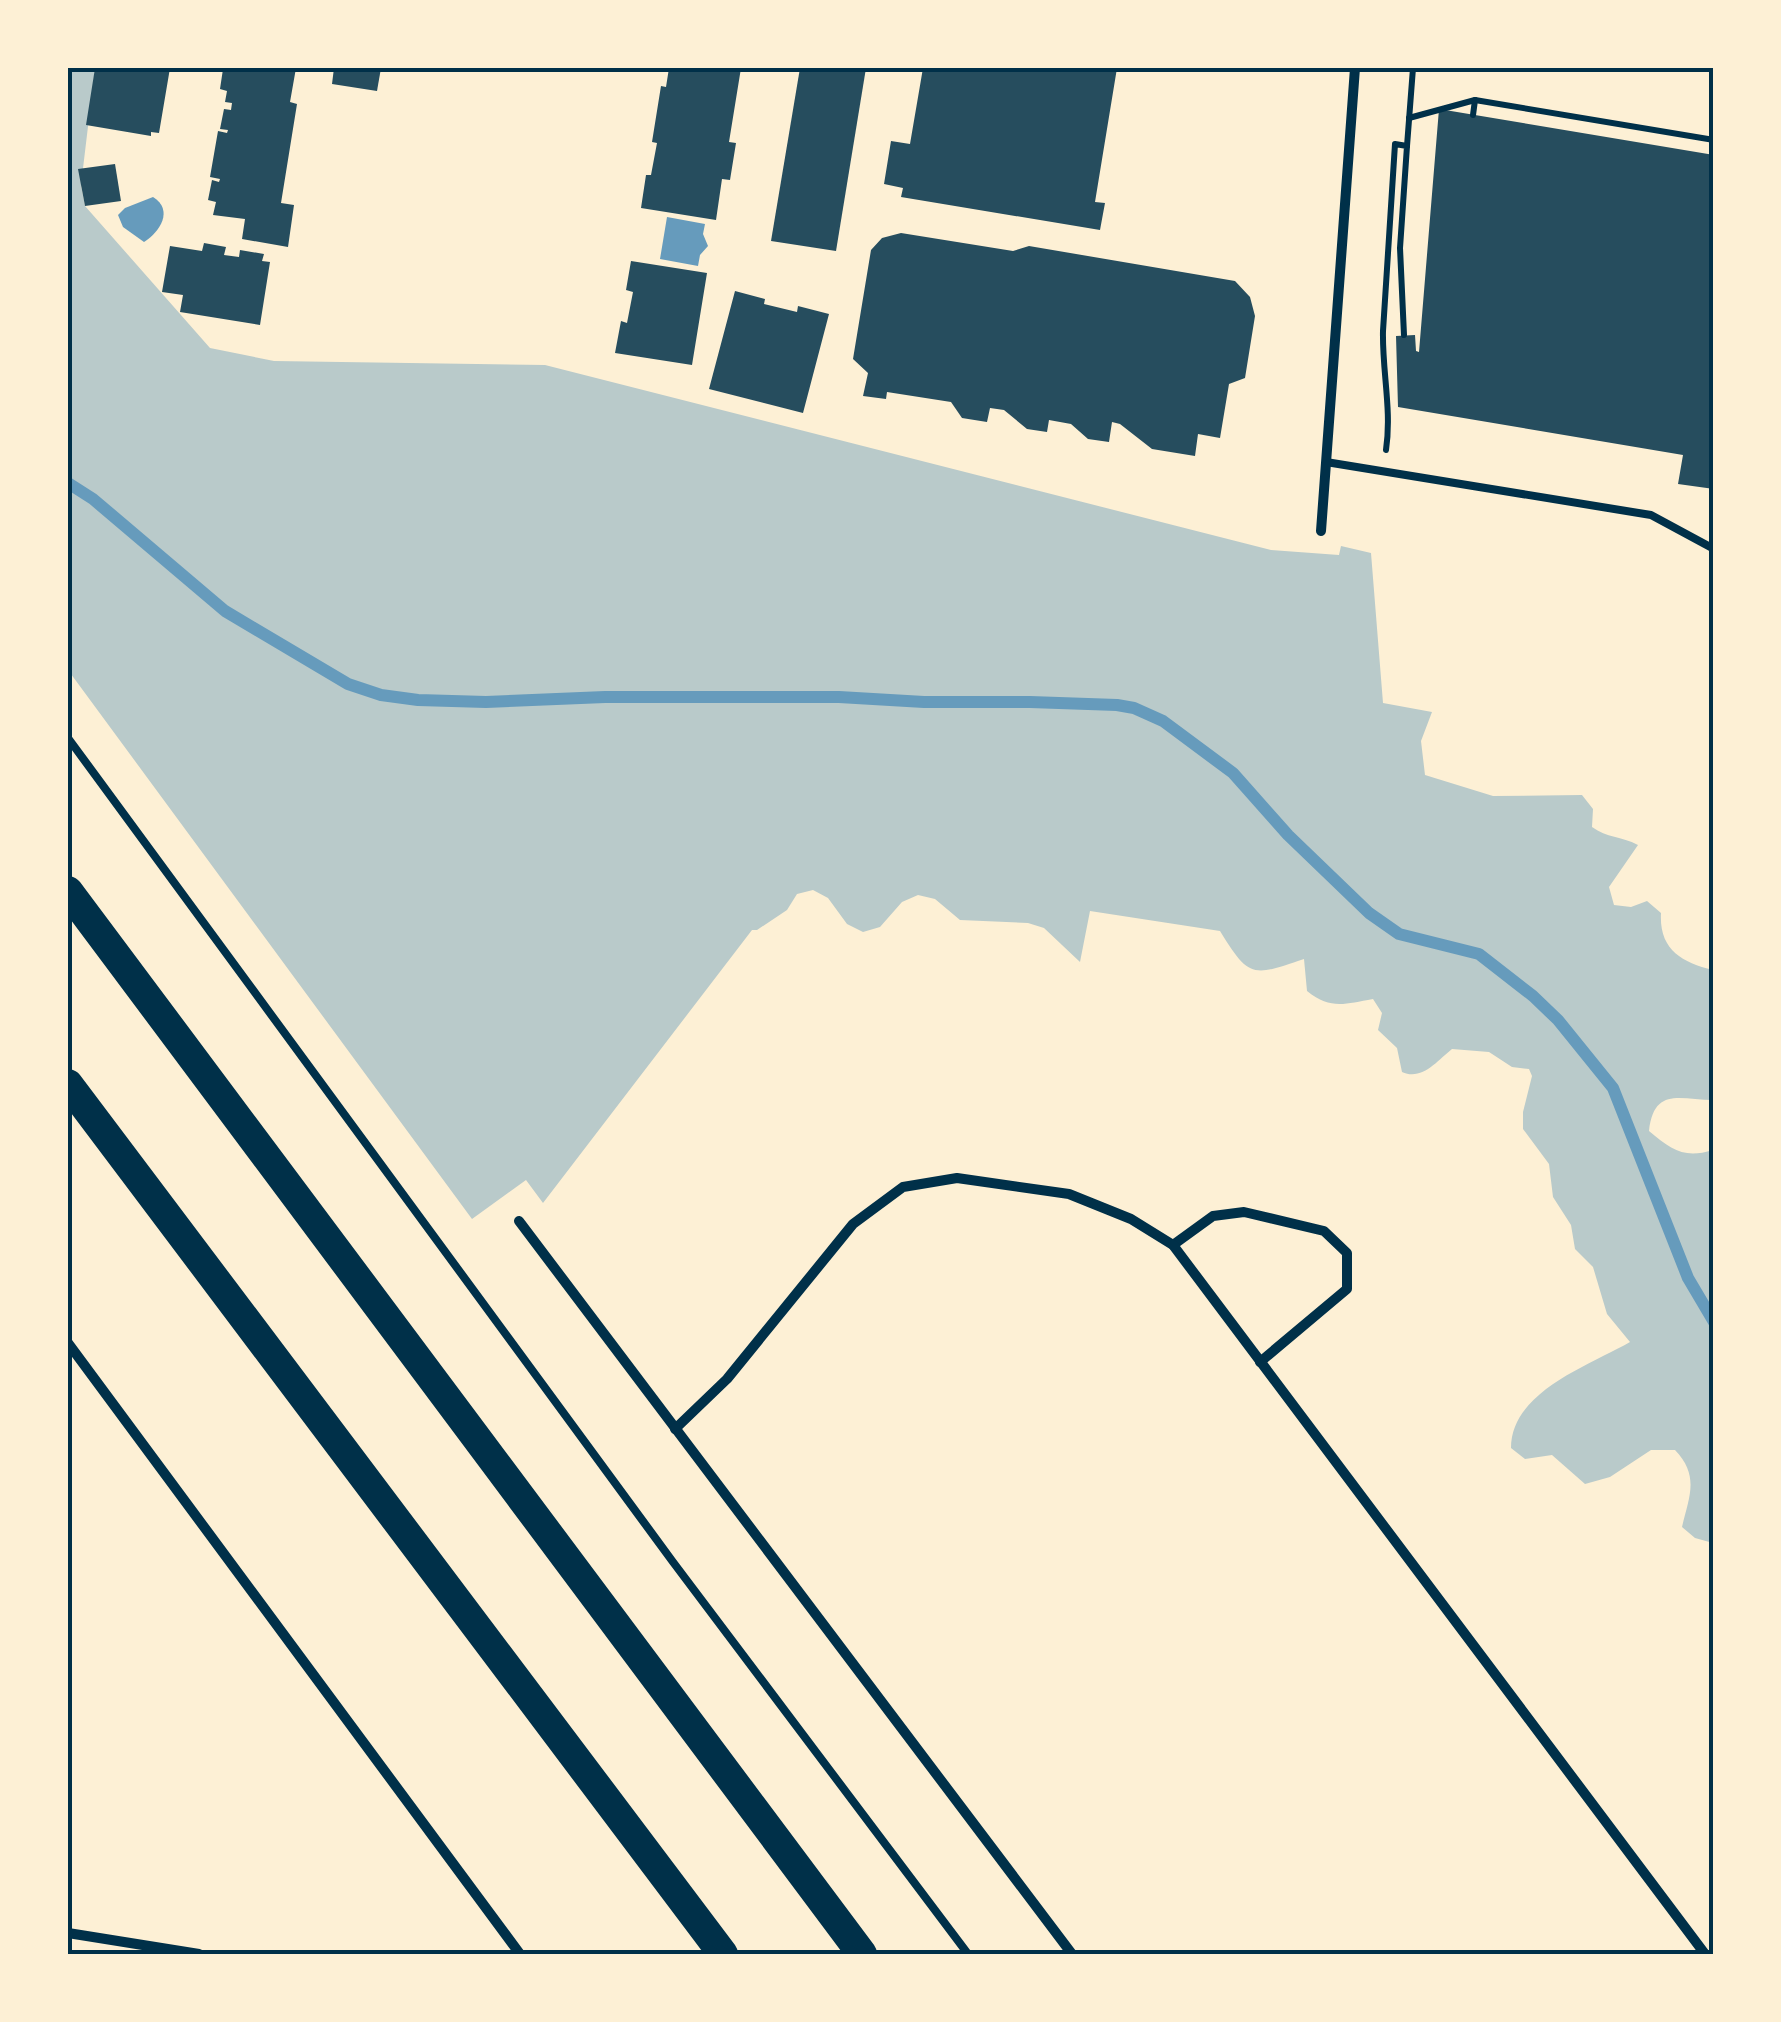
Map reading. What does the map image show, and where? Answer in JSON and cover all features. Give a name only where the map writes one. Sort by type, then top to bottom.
[{"type":"highway","points":[[68,891],[862,1954]]},
{"type":"highway","points":[[68,1084],[724,1954]]},
{"type":"street","points":[[1321,531],[1354,68]]},
{"type":"street","points":[[675,1429],[727,1379],[853,1224],[903,1187],[957,1178],[1070,1194],[1131,1218],[1172,1245],[1704,1954]]},
{"type":"street","points":[[1172,1245],[1213,1216],[1244,1212],[1324,1231],[1347,1253],[1347,1290],[1260,1362]]},
{"type":"street","points":[[519,1221],[1072,1954]]},
{"type":"street","points":[[70,1351],[517,1953]]},
{"type":"street","points":[[68,1933],[199,1954]]},
{"type":"lane","points":[[1326,462],[1652,515],[1714,550]]},
{"type":"lane","points":[[68,738],[673,1562],[968,1954]]},
{"type":"path","points":[[1404,335],[1400,248],[1412,68]]},
{"type":"path","points":[[1409,118],[1476,100],[1714,140]]},
{"type":"path","points":[[1473,115],[1476,100]]},
{"type":"path","points":[[1382,471],[1390,413],[1382,356],[1394,144],[1408,146]]},
{"type":"shaded area","points":[[68,68],[95,68],[81,185],[85,206],[210,348],[274,361],[545,365],[1271,550],[1339,555],[1341,546],[1371,553],[1383,703],[1432,712],[1421,741],[1425,775],[1493,796],[1582,795],[1593,809],[1592,827],[1638,845],[1609,887],[1614,905],[1631,907],[1647,901],[1661,913],[1664,936],[1674,952],[1713,970],[1713,1100],[1663,1101],[1652,1117],[1649,1131],[1679,1151],[1694,1154],[1713,1150],[1713,1543],[1695,1538],[1682,1527],[1690,1478],[1675,1450],[1651,1450],[1610,1477],[1585,1484],[1552,1455],[1525,1459],[1511,1448],[1514,1428],[1538,1396],[1574,1371],[1630,1342],[1607,1314],[1593,1267],[1575,1249],[1571,1225],[1553,1197],[1549,1164],[1523,1129],[1532,1076],[1529,1069],[1512,1067],[1489,1052],[1452,1049],[1423,1072],[1402,1072],[1397,1048],[1378,1030],[1382,1013],[1373,999],[1338,1004],[1323,1001],[1307,991],[1304,959],[1273,969],[1253,969],[1238,958],[1220,931],[1090,911],[1080,962],[1044,928],[1028,923],[960,920],[935,899],[918,895],[902,902],[880,927],[863,932],[847,924],[828,898],[813,890],[797,894],[787,910],[752,930],[543,1203],[526,1180],[472,1219],[68,670]]},
{"type":"water","points":[[153,197],[164,214],[155,233],[144,242],[123,227],[118,215],[125,208]]},
{"type":"water","points":[[667,217],[705,224],[703,234],[708,246],[700,255],[698,266],[660,259]]},
{"type":"building","points":[[95,68],[170,68],[159,133],[151,132],[151,136],[86,125]]},
{"type":"building","points":[[296,68],[290,102],[297,104],[281,203],[294,205],[288,247],[242,239],[245,219],[213,215],[216,202],[208,200],[212,180],[220,179],[210,177],[218,131],[228,130],[220,129],[224,109],[231,110],[232,103],[225,102],[227,91],[220,89],[223,69]]},
{"type":"building","points":[[334,68],[381,68],[377,91],[332,84]]},
{"type":"building","points":[[669,68],[741,68],[729,142],[736,143],[730,180],[722,179],[716,220],[641,208],[646,175],[651,175],[657,143],[652,142],[661,86],[666,87]]},
{"type":"building","points":[[800,68],[866,68],[836,251],[771,241]]},
{"type":"building","points":[[923,68],[1117,68],[1095,202],[1105,203],[1100,230],[901,197],[903,188],[884,184],[891,141],[910,144]]},
{"type":"building","points":[[1439,109],[1714,155],[1714,489],[1678,484],[1683,455],[1398,407],[1396,336],[1415,335],[1419,352]]},
{"type":"building","points":[[115,164],[121,201],[85,206],[78,169]]},
{"type":"building","points":[[901,233],[1013,251],[1029,246],[1235,281],[1250,297],[1255,316],[1245,378],[1229,384],[1220,438],[1198,434],[1195,456],[1152,449],[1112,422],[1109,442],[1088,439],[1071,424],[1049,420],[1047,432],[1027,429],[1004,410],[990,408],[987,422],[962,418],[951,402],[887,392],[886,399],[863,396],[868,373],[853,359],[871,250],[882,238]]},
{"type":"building","points":[[204,243],[226,247],[224,255],[239,257],[240,250],[264,254],[262,261],[270,262],[260,325],[180,312],[183,295],[162,292],[170,246],[202,251]]},
{"type":"building","points":[[631,261],[707,273],[692,365],[615,353],[621,321],[627,323],[633,292],[626,290]]},
{"type":"building","points":[[735,291],[765,299],[764,304],[797,312],[798,306],[829,314],[803,413],[709,389]]},
{"type":"waterway","points":[[68,483],[93,499],[225,611],[348,684],[381,695],[486,702],[605,697],[1030,702],[1117,705],[1163,721],[1233,773],[1288,835],[1369,913],[1399,934],[1479,954],[1558,1020],[1613,1088],[1688,1278],[1714,1322]]}]
